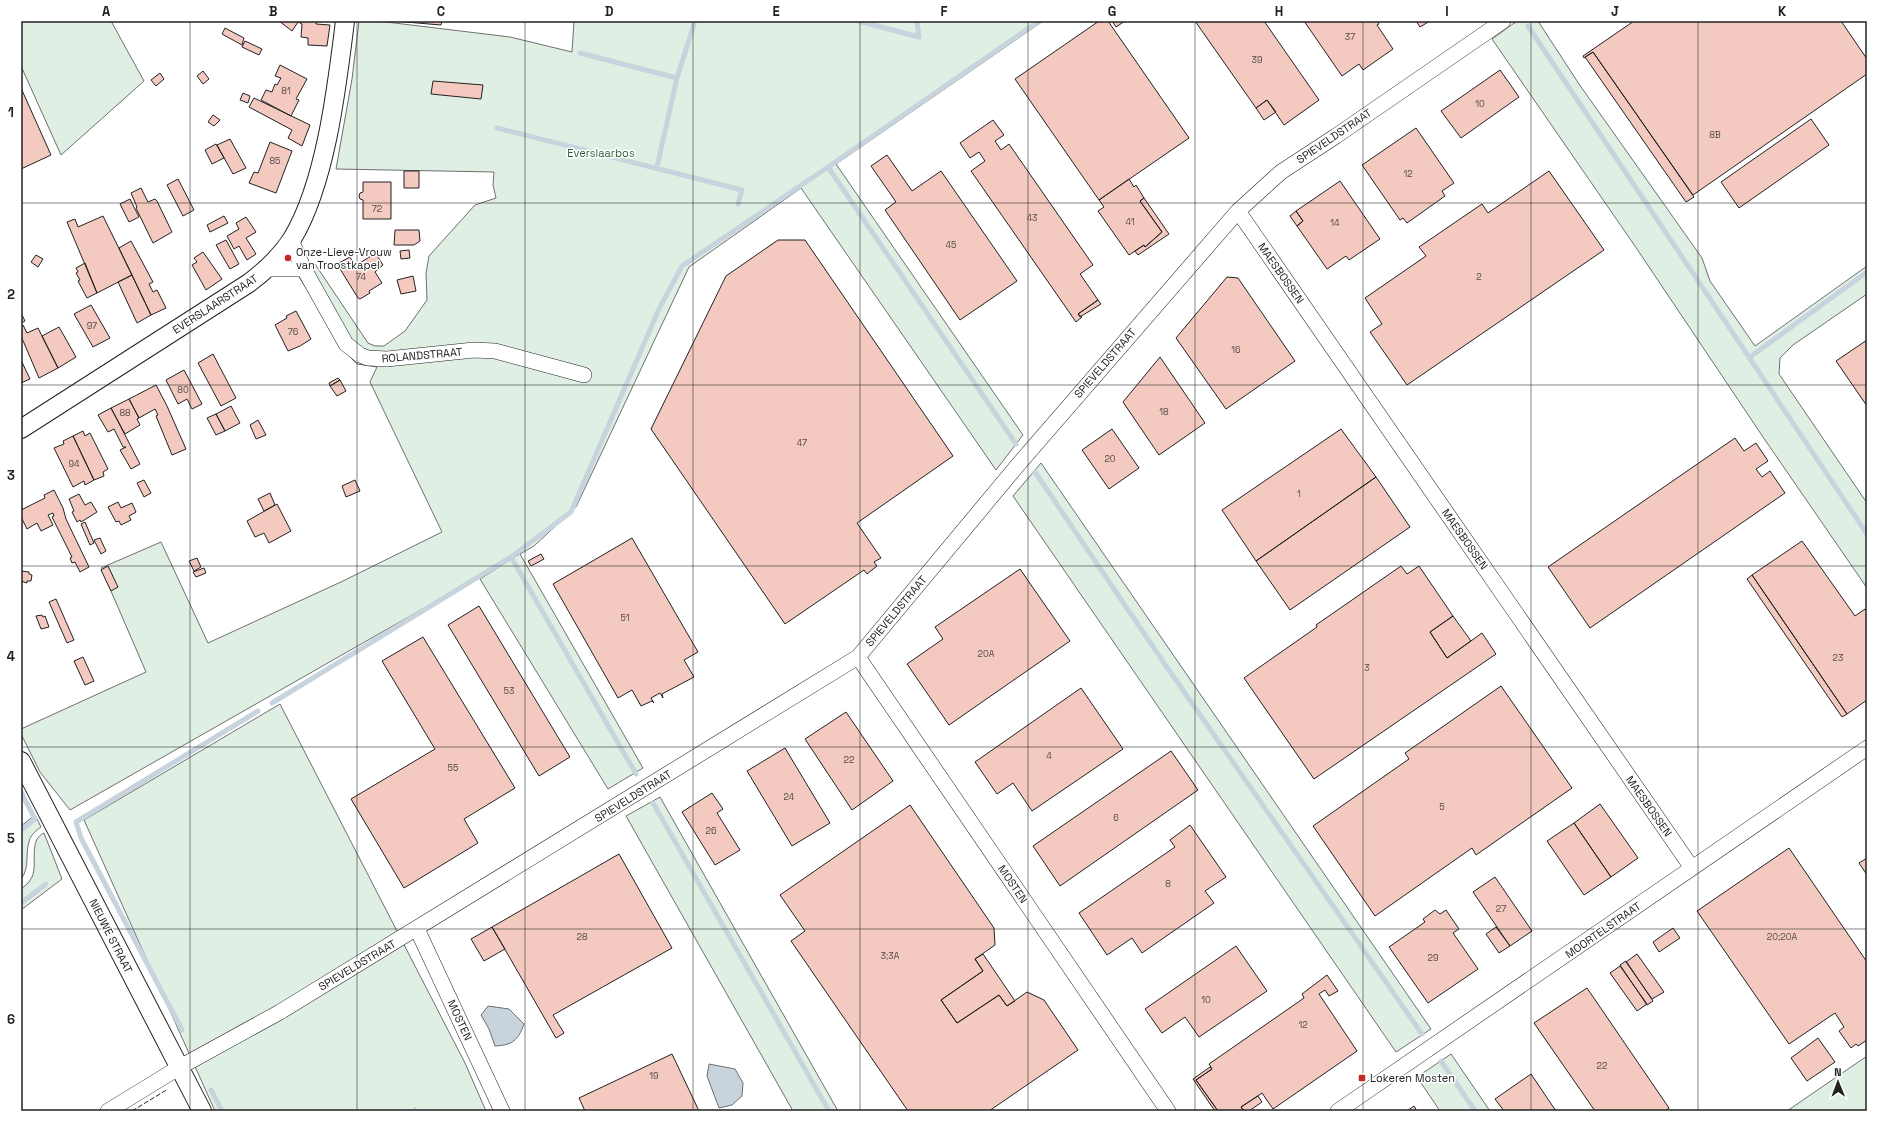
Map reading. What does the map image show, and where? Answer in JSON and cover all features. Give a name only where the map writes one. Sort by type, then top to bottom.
[{"type":"street","name":"EVERSLAARSTRAAT","points":[[21,429],[250,283],[267,269],[291,240],[304,216],[322,158],[340,60],[345,21]]},
{"type":"street","name":"SPIEVELDSTRAAT","points":[[108,1111],[180,1067],[280,1012],[858,657],[1022,460],[1238,211],[1281,172],[1503,21]]},
{"type":"street","name":"MAESBOSSEN","points":[[1238,211],[1692,868]]},
{"type":"street","name":"ROLANDSTRAAT","points":[[291,240],[304,269],[346,344],[360,355],[387,359],[474,350],[495,351],[584,375]]},
{"type":"street","points":[[267,269],[304,269]]},
{"type":"street","name":"MOSTEN","points":[[858,657],[1168,1111]]},
{"type":"street","name":"MOORTELSTRAAT","points":[[1338,1111],[1867,748]]},
{"type":"street","name":"NIEUWE STRAAT","points":[[21,761],[202,1111]]},
{"type":"street","name":"MOSTEN","points":[[417,929],[502,1111]]},
{"type":"green space","points":[[21,21],[111,21],[144,81],[61,155],[21,66]]},
{"type":"green space","name":"Everslaarbos","points":[[359,21],[378,21],[510,37],[572,52],[574,21],[1043,21],[836,164],[1023,435],[996,470],[801,188],[689,267],[576,507],[534,546],[520,554],[643,768],[608,789],[480,579],[519,554],[70,810],[40,772],[21,734],[21,729],[146,672],[101,568],[161,542],[208,643],[343,581],[442,532],[370,382],[377,367],[357,364],[345,352],[298,275],[315,264],[368,343],[375,346],[384,346],[405,331],[427,300],[426,273],[429,256],[475,205],[496,198],[493,185],[494,172],[336,169],[352,79]]},
{"type":"green space","points":[[1517,21],[1538,21],[1579,84],[1702,258],[1710,281],[1755,346],[1867,266],[1867,294],[1793,345],[1780,358],[1779,374],[1867,503],[1867,588],[1763,437],[1637,249],[1492,39]]},
{"type":"green space","points":[[1041,463],[1431,1029],[1396,1052],[1013,496]]},
{"type":"green space","points":[[280,704],[465,1063],[486,1111],[215,1111],[84,820]]},
{"type":"green space","points":[[660,797],[838,1111],[793,1111],[626,816]]},
{"type":"green space","points":[[35,815],[41,827],[31,837],[24,875],[21,879],[21,826]]},
{"type":"green space","points":[[44,833],[62,879],[21,910],[21,889],[32,877],[34,872],[36,841],[39,836]]},
{"type":"green space","points":[[1451,1054],[1490,1111],[1440,1111],[1417,1077]]},
{"type":"green space","points":[[1867,1056],[1867,1111],[1787,1111]]},
{"type":"shaded area","points":[[488,1006],[509,1009],[524,1024],[514,1041],[506,1045],[495,1046],[489,1029],[481,1015]]},
{"type":"shaded area","points":[[709,1064],[735,1069],[743,1083],[742,1096],[732,1105],[719,1108],[707,1076]]},
{"type":"building","points":[[279,21],[316,21],[316,24],[330,25],[327,46],[308,45],[308,38],[301,37],[302,24],[298,22],[292,31]]},
{"type":"building","points":[[394,21],[442,21],[441,25]]},
{"type":"building","points":[[1099,21],[1108,21],[1189,138],[1099,200],[1015,79]]},
{"type":"building","points":[[1112,21],[1125,21],[1116,27]]},
{"type":"building","points":[[1195,21],[1264,21],[1319,100],[1284,125],[1267,100],[1256,108]]},
{"type":"building","points":[[1304,21],[1377,21],[1379,24],[1377,25],[1393,49],[1363,70],[1359,64],[1342,76]]},
{"type":"building","points":[[1416,21],[1430,21],[1420,27]]},
{"type":"building","points":[[1634,21],[1841,21],[1867,59],[1867,74],[1693,195],[1593,52],[1584,58],[1583,56]]},
{"type":"building","points":[[225,28],[244,38],[242,45],[222,34]]},
{"type":"building","points":[[245,41],[262,49],[259,55],[242,47]]},
{"type":"building","points":[[1593,52],[1694,197],[1686,202],[1585,57]]},
{"type":"building","points":[[280,65],[307,79],[296,99],[299,100],[291,116],[261,100],[266,90],[272,92],[275,84],[277,85],[281,78],[275,76]]},
{"type":"building","points":[[1500,70],[1519,97],[1461,138],[1441,111]]},
{"type":"building","points":[[203,71],[209,79],[203,84],[197,76]]},
{"type":"building","points":[[160,73],[164,79],[156,86],[151,80]]},
{"type":"building","points":[[433,81],[483,85],[481,99],[431,94]]},
{"type":"building","points":[[21,88],[51,155],[21,169]]},
{"type":"building","points":[[243,93],[250,96],[248,103],[240,100]]},
{"type":"building","points":[[254,98],[310,125],[302,146],[288,138],[292,130],[249,107]]},
{"type":"building","points":[[1267,100],[1276,112],[1264,120],[1256,108]]},
{"type":"building","points":[[213,115],[220,120],[214,126],[208,122]]},
{"type":"building","points":[[1811,119],[1829,145],[1739,208],[1721,182]]},
{"type":"building","points":[[993,120],[1004,135],[995,141],[1001,150],[1009,144],[1093,265],[1080,274],[1098,300],[1078,314],[1082,317],[1076,322],[971,171],[985,161],[979,152],[970,158],[960,143]]},
{"type":"building","points":[[1416,128],[1454,183],[1442,191],[1445,196],[1407,223],[1403,218],[1400,220],[1362,165]]},
{"type":"building","points":[[230,139],[246,168],[233,174],[217,145]]},
{"type":"building","points":[[270,142],[292,151],[276,193],[249,183],[254,172],[258,173]]},
{"type":"building","points":[[216,144],[224,158],[212,164],[205,150]]},
{"type":"building","points":[[887,155],[912,191],[941,171],[1017,281],[960,320],[885,210],[896,202],[871,166]]},
{"type":"building","points":[[404,171],[419,171],[419,188],[404,188]]},
{"type":"building","points":[[1549,171],[1604,250],[1407,385],[1370,332],[1382,324],[1365,298],[1426,256],[1419,247],[1482,204],[1488,213]]},
{"type":"building","points":[[178,179],[194,210],[183,216],[167,185]]},
{"type":"building","points":[[1129,179],[1134,187],[1136,185],[1144,198],[1140,201],[1162,232],[1145,247],[1144,245],[1129,255],[1098,211],[1104,207],[1099,200]]},
{"type":"building","points":[[1340,181],[1380,239],[1349,260],[1346,256],[1327,269],[1297,226],[1303,221],[1296,211]]},
{"type":"building","points":[[363,182],[391,182],[391,219],[363,219],[363,200],[360,199],[359,196],[360,193],[363,192]]},
{"type":"building","points":[[141,188],[148,202],[155,199],[157,201],[172,232],[153,243],[136,208],[137,207],[131,193]]},
{"type":"building","points":[[1144,198],[1169,234],[1138,255],[1135,251],[1144,245],[1145,247],[1162,232],[1140,201]]},
{"type":"building","points":[[130,199],[139,217],[129,222],[120,204]]},
{"type":"building","points":[[1296,211],[1303,221],[1297,226],[1290,216]]},
{"type":"building","points":[[103,216],[132,275],[97,293],[67,222],[75,219],[78,227]]},
{"type":"building","points":[[224,216],[228,223],[210,232],[207,225]]},
{"type":"building","points":[[246,217],[256,232],[246,238],[256,254],[247,260],[239,246],[234,249],[227,236],[239,229],[236,223]]},
{"type":"building","points":[[395,230],[419,230],[420,241],[414,245],[394,245]]},
{"type":"building","points":[[226,240],[239,264],[230,269],[216,245]]},
{"type":"building","points":[[778,240],[805,240],[953,456],[857,523],[881,558],[874,562],[877,566],[867,574],[864,570],[785,624],[651,429],[726,276]]},
{"type":"building","points":[[131,241],[153,282],[149,284],[153,292],[157,290],[166,308],[151,315],[119,248]]},
{"type":"building","points":[[409,250],[410,258],[401,259],[400,251]]},
{"type":"building","points":[[203,252],[222,279],[206,290],[192,265],[197,262],[194,258]]},
{"type":"building","points":[[376,254],[383,265],[375,272],[382,283],[360,299],[337,264],[350,257],[355,266]]},
{"type":"building","points":[[36,255],[43,259],[38,267],[31,262]]},
{"type":"building","points":[[85,263],[97,293],[87,298],[78,281],[80,280],[76,273],[78,272],[76,268]]},
{"type":"building","points":[[132,275],[151,315],[137,323],[118,282]]},
{"type":"building","points":[[413,276],[416,291],[401,294],[397,280]]},
{"type":"building","points":[[1227,277],[1238,278],[1295,361],[1226,409],[1176,338]]},
{"type":"building","points":[[1098,300],[1101,304],[1080,317],[1078,314]]},
{"type":"building","points":[[91,305],[110,338],[93,347],[74,314]]},
{"type":"building","points":[[296,311],[311,339],[288,351],[275,325],[287,318],[286,316]]},
{"type":"building","points":[[21,313],[25,321],[21,323]]},
{"type":"building","points":[[23,325],[27,333],[38,328],[58,368],[39,378],[21,336],[21,326]]},
{"type":"building","points":[[59,327],[76,357],[58,368],[42,336]]},
{"type":"building","points":[[1867,340],[1867,406],[1836,361]]},
{"type":"building","points":[[213,354],[236,398],[221,406],[198,363]]},
{"type":"building","points":[[1160,357],[1205,423],[1159,455],[1123,402]]},
{"type":"building","points":[[21,360],[30,379],[21,383]]},
{"type":"building","points":[[184,370],[202,404],[192,409],[187,399],[178,404],[166,380]]},
{"type":"building","points":[[338,378],[340,380],[330,386],[329,383]]},
{"type":"building","points":[[340,380],[346,391],[337,396],[330,386]]},
{"type":"building","points":[[156,385],[186,449],[172,455],[156,416],[158,415],[155,409],[139,418],[129,399]]},
{"type":"building","points":[[129,399],[139,418],[137,419],[140,425],[125,434],[111,408]]},
{"type":"building","points":[[231,406],[240,423],[225,431],[216,414]]},
{"type":"building","points":[[111,408],[140,464],[131,469],[120,450],[126,447],[123,447],[114,429],[108,432],[98,415]]},
{"type":"building","points":[[216,414],[225,431],[216,435],[207,418]]},
{"type":"building","points":[[258,420],[266,435],[256,439],[250,425]]},
{"type":"building","points":[[1112,429],[1139,468],[1109,489],[1082,450]]},
{"type":"building","points":[[1341,429],[1376,477],[1256,561],[1222,510]]},
{"type":"building","points":[[83,431],[85,436],[90,433],[108,469],[103,472],[104,476],[94,480],[73,436]]},
{"type":"building","points":[[73,436],[94,480],[85,485],[84,481],[73,487],[54,448],[64,444],[63,441]]},
{"type":"building","points":[[1735,438],[1744,451],[1756,443],[1768,461],[1756,469],[1762,477],[1770,471],[1785,493],[1590,628],[1548,567]]},
{"type":"building","points":[[1376,477],[1410,527],[1290,610],[1256,561]]},
{"type":"building","points":[[144,480],[151,493],[144,497],[137,483]]},
{"type":"building","points":[[355,480],[360,491],[346,497],[342,486]]},
{"type":"building","points":[[54,490],[89,567],[80,572],[75,562],[72,563],[70,558],[72,557],[52,517],[54,516],[53,513],[48,515],[53,525],[41,531],[37,523],[27,529],[21,517],[21,510],[45,498],[44,495]]},
{"type":"building","points":[[270,493],[275,505],[264,511],[258,499]]},
{"type":"building","points":[[79,494],[85,505],[91,502],[97,512],[81,522],[80,520],[77,522],[72,512],[74,511],[69,499]]},
{"type":"building","points":[[118,502],[121,508],[132,503],[136,512],[129,516],[131,520],[121,525],[119,521],[116,522],[108,507]]},
{"type":"building","points":[[277,504],[291,531],[269,543],[264,533],[255,537],[247,521]]},
{"type":"building","points":[[85,522],[94,543],[90,545],[81,524]]},
{"type":"building","points":[[100,538],[106,551],[101,554],[94,540]]},
{"type":"building","points":[[632,538],[698,652],[684,660],[694,677],[662,694],[663,698],[660,693],[651,698],[654,703],[652,701],[641,706],[632,690],[618,698],[553,584]]},
{"type":"building","points":[[1802,541],[1855,616],[1865,609],[1867,612],[1867,700],[1847,714],[1752,575]]},
{"type":"building","points":[[541,554],[544,559],[531,566],[528,561]]},
{"type":"building","points":[[197,558],[201,567],[194,571],[189,561]]},
{"type":"building","points":[[108,566],[118,587],[111,591],[101,570]]},
{"type":"building","points":[[1401,566],[1407,574],[1419,566],[1453,616],[1430,632],[1447,658],[1482,633],[1496,654],[1314,779],[1244,678],[1317,627],[1316,625]]},
{"type":"building","points":[[204,568],[206,573],[196,577],[193,572]]},
{"type":"building","points":[[1020,569],[1070,641],[949,725],[907,664],[943,639],[935,627]]},
{"type":"building","points":[[21,571],[29,572],[29,574],[32,575],[31,581],[27,581],[27,583],[21,581]]},
{"type":"building","points":[[1752,575],[1847,714],[1842,717],[1747,579]]},
{"type":"building","points":[[56,599],[74,640],[67,643],[49,602]]},
{"type":"building","points":[[479,606],[570,757],[539,776],[448,625]]},
{"type":"building","points":[[42,615],[43,617],[45,616],[49,627],[41,629],[36,616]]},
{"type":"building","points":[[1453,616],[1471,641],[1447,658],[1430,632]]},
{"type":"building","points":[[423,637],[515,788],[464,819],[478,843],[404,888],[351,799],[435,749],[382,661]]},
{"type":"building","points":[[83,657],[94,681],[85,685],[74,661]]},
{"type":"building","points":[[1501,686],[1572,788],[1476,855],[1472,848],[1375,916],[1313,826],[1409,759],[1405,753]]},
{"type":"building","points":[[1081,688],[1123,749],[1032,811],[1013,783],[997,794],[975,762]]},
{"type":"building","points":[[846,712],[893,781],[852,810],[805,739]]},
{"type":"building","points":[[785,748],[830,823],[792,846],[747,771]]},
{"type":"building","points":[[1171,751],[1198,790],[1060,886],[1033,846]]},
{"type":"building","points":[[712,793],[723,809],[717,813],[740,850],[715,865],[682,812]]},
{"type":"building","points":[[1600,804],[1638,858],[1611,877],[1574,823]]},
{"type":"building","points":[[910,805],[994,928],[995,945],[975,959],[983,971],[941,1000],[957,1023],[999,995],[1007,1006],[1027,992],[1044,1000],[1078,1050],[989,1111],[908,1111],[791,941],[805,931],[780,895]]},
{"type":"building","points":[[1574,823],[1611,877],[1584,895],[1547,841]]},
{"type":"building","points":[[1190,825],[1226,877],[1205,891],[1214,903],[1142,953],[1132,938],[1107,955],[1079,913],[1175,847],[1170,840]]},
{"type":"building","points":[[1789,848],[1867,962],[1867,1040],[1858,1046],[1856,1044],[1851,1048],[1839,1031],[1844,1027],[1835,1013],[1789,1044],[1697,911]]},
{"type":"building","points":[[619,854],[672,948],[553,1015],[564,1033],[556,1038],[492,927]]},
{"type":"building","points":[[1867,858],[1867,875],[1859,863]]},
{"type":"building","points":[[1495,877],[1532,931],[1510,946],[1473,892]]},
{"type":"building","points":[[1435,910],[1440,914],[1446,910],[1459,929],[1453,933],[1478,969],[1428,1003],[1389,947],[1425,922],[1423,919]]},
{"type":"building","points":[[492,927],[505,949],[484,961],[471,939]]},
{"type":"building","points":[[1496,927],[1510,946],[1499,953],[1486,934]]},
{"type":"building","points":[[1673,928],[1680,938],[1659,952],[1653,942]]},
{"type":"building","points":[[1236,946],[1267,991],[1199,1037],[1185,1017],[1162,1033],[1145,1009]]},
{"type":"building","points":[[983,954],[1015,1001],[1007,1006],[999,995],[957,1023],[941,1000],[983,971],[975,959]]},
{"type":"building","points":[[1637,954],[1664,992],[1652,999],[1626,962]]},
{"type":"building","points":[[1626,961],[1653,1001],[1647,1005],[1620,965]]},
{"type":"building","points":[[1620,966],[1647,1004],[1637,1011],[1610,973]]},
{"type":"building","points":[[1327,975],[1338,991],[1329,996],[1325,990],[1319,994],[1357,1051],[1273,1109],[1262,1093],[1241,1107],[1244,1111],[1218,1111],[1196,1080],[1212,1069],[1209,1064],[1304,998],[1302,994]]},
{"type":"building","points":[[1587,988],[1669,1108],[1665,1111],[1595,1111],[1534,1023]]},
{"type":"building","points":[[1818,1038],[1835,1062],[1807,1081],[1791,1058]]},
{"type":"building","points":[[672,1054],[699,1111],[585,1111],[579,1098]]},
{"type":"building","points":[[1210,1067],[1212,1069],[1196,1080],[1218,1111],[1215,1111],[1193,1079]]},
{"type":"building","points":[[1531,1074],[1556,1111],[1504,1111],[1495,1099]]},
{"type":"building","points":[[1258,1096],[1262,1102],[1249,1111],[1244,1111],[1241,1107]]},
{"type":"building","points":[[1414,1106],[1417,1111],[1407,1111]]},
{"type":"waterway","points":[[657,167],[677,78],[695,21]]},
{"type":"waterway","points":[[858,21],[919,37],[917,21]]},
{"type":"waterway","points":[[1016,444],[828,167],[1039,21]]},
{"type":"waterway","points":[[1528,26],[1867,534]]},
{"type":"waterway","points":[[580,53],[677,78]]},
{"type":"waterway","points":[[497,128],[742,190],[738,204]]},
{"type":"waterway","points":[[636,774],[511,557],[571,512],[659,309],[682,266],[828,167]]},
{"type":"waterway","points":[[1750,357],[1867,272]]},
{"type":"waterway","points":[[1035,472],[1164,663],[1422,1034]]},
{"type":"waterway","points":[[272,703],[511,557]]},
{"type":"waterway","points":[[182,1030],[81,838],[76,822],[258,711]]},
{"type":"waterway","points":[[21,792],[35,819],[21,830]]},
{"type":"waterway","points":[[653,803],[829,1111]]},
{"type":"waterway","points":[[21,903],[46,884]]},
{"type":"waterway","points":[[1441,1061],[1475,1111]]},
{"type":"waterway","points":[[211,1090],[222,1111]]},
{"type":"fence","points":[[132,1111],[168,1089]]},
{"type":"place","name":"Onze-Lieve-Vrouw van Troostkapel","points":[[288,258]]},
{"type":"place","name":"Lokeren Mosten","points":[[1362,1078]]}]
